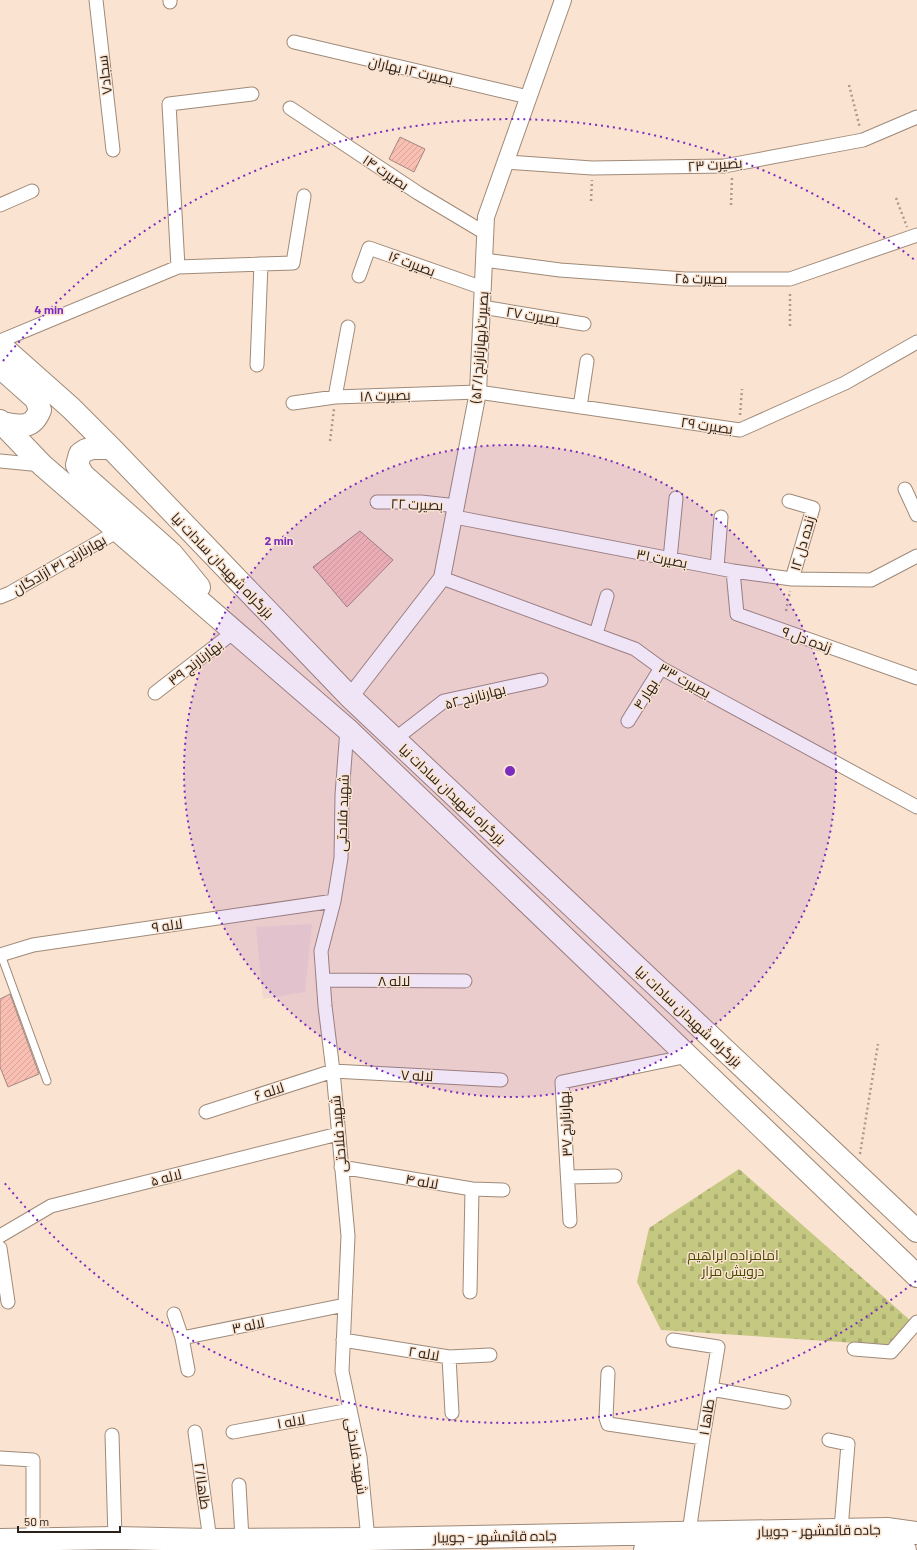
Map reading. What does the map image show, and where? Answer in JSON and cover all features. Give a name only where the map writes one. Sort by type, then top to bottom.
[{"type":"highway","name":"بزرگراه شهیدان سادات نیا","points":[[0,345],[71,408],[111,448],[350,697],[917,1231]]},
{"type":"highway","points":[[0,367],[36,399],[40,410],[36,419],[30,424],[20,426],[1,422]]},
{"type":"highway","name":"بزرگراه شهیدان سادات نیا","points":[[1,422],[42,465],[347,729],[917,1276]]},
{"type":"highway","points":[[111,448],[93,448],[80,454],[77,465],[83,475],[172,554],[235,631]]},
{"type":"highway","name":"جاده قائمشهر - جویبار","points":[[0,1540],[115,1538],[210,1540],[368,1540],[841,1529],[887,1529],[917,1533]]},
{"type":"highway","points":[[646,1550],[841,1548],[905,1550]]},
{"type":"street","name":"سجاد۷","points":[[96,0],[113,150]]},
{"type":"street","name":"بصیرت(بهارنارنج۵۲/۱)","points":[[350,697],[442,578],[456,512],[478,392],[486,217],[563,0]]},
{"type":"street","name":"بصیرت ۱۲ بهاران","points":[[294,42],[528,97]]},
{"type":"street","points":[[178,267],[169,104],[252,94]]},
{"type":"street","name":"بصیرت ۱۴","points":[[290,108],[404,177],[485,233]]},
{"type":"street","name":"بصیرت ۲۳","points":[[506,162],[592,168],[724,166],[863,140],[917,117]]},
{"type":"street","points":[[0,205],[32,191]]},
{"type":"street","points":[[0,341],[178,267],[293,263],[304,196]]},
{"type":"street","name":"بصیرت ۲۵","points":[[484,260],[560,270],[685,279],[790,279],[914,237]]},
{"type":"street","name":"بصیرت ۱۶","points":[[359,276],[369,248],[483,288]]},
{"type":"street","points":[[257,365],[261,264]]},
{"type":"street","name":"بصیرت ۲۷","points":[[482,307],[584,324]]},
{"type":"street","points":[[335,397],[348,327]]},
{"type":"street","name":"بصیرت ۲۹","points":[[478,392],[740,430],[845,383],[917,342]]},
{"type":"street","points":[[580,406],[587,362]]},
{"type":"street","name":"بصیرت ۱۸","points":[[293,403],[335,397],[478,392]]},
{"type":"street","points":[[0,461],[42,465]]},
{"type":"street","points":[[905,489],[917,515]]},
{"type":"street","points":[[670,559],[676,498]]},
{"type":"street","name":"زنده دل ۱۲","points":[[789,501],[813,508],[792,579]]},
{"type":"street","name":"بصیرت ۲۲","points":[[377,502],[422,502],[456,512]]},
{"type":"street","name":"بصیرت ۳۱","points":[[456,512],[670,559],[733,571],[792,579],[871,580],[917,556]]},
{"type":"street","points":[[717,568],[721,517]]},
{"type":"street","name":"بهارنارنج ۴۱ آزادگان","points":[[0,597],[10,593],[118,531]]},
{"type":"street","name":"زنده دل ۹","points":[[733,571],[737,614],[917,678]]},
{"type":"street","name":"بصیرت ۳۳","points":[[442,578],[635,649],[661,668],[917,808]]},
{"type":"street","points":[[596,634],[607,596]]},
{"type":"street","name":"بهارنارنج ۳۹","points":[[155,693],[235,631]]},
{"type":"street","name":"بهار ۴","points":[[628,721],[661,668]]},
{"type":"street","name":"بهارنارنج ۵۲","points":[[395,739],[444,701],[541,680]]},
{"type":"street","name":"شهید فلاحتی","points":[[347,729],[342,796],[341,858],[334,901],[321,951],[325,1006],[333,1071],[348,1236],[342,1370],[360,1458],[368,1540]]},
{"type":"street","name":"لاله ۹","points":[[0,955],[33,945],[334,901]]},
{"type":"street","name":"لاله ۸","points":[[323,980],[465,981]]},
{"type":"street","name":"بهارنارنج ۳۷","points":[[570,1222],[562,1082],[688,1056]]},
{"type":"street","name":"لاله ۷","points":[[333,1071],[501,1080]]},
{"type":"street","name":"لاله ۶","points":[[206,1112],[333,1071]]},
{"type":"street","name":"لاله ۵","points":[[0,1236],[51,1206],[338,1134]]},
{"type":"street","name":"لاله ۴","points":[[341,1167],[472,1189],[503,1190]]},
{"type":"street","points":[[568,1177],[615,1176]]},
{"type":"street","points":[[470,1292],[472,1189]]},
{"type":"street","points":[[0,1248],[8,1302]]},
{"type":"street","name":"لاله ۳","points":[[182,1338],[345,1305]]},
{"type":"street","points":[[174,1314],[182,1338],[188,1370]]},
{"type":"street","points":[[854,1349],[891,1352],[917,1322]]},
{"type":"street","name":"لاله ۲","points":[[343,1340],[449,1357],[452,1413]]},
{"type":"street","name":"طاها ۱","points":[[673,1340],[718,1347],[703,1438],[690,1532]]},
{"type":"street","points":[[449,1357],[490,1356]]},
{"type":"street","points":[[608,1373],[606,1418],[608,1424],[703,1438]]},
{"type":"street","points":[[711,1389],[784,1402]]},
{"type":"street","name":"لاله ۱","points":[[233,1432],[350,1410]]},
{"type":"street","name":"طاها۲/۱","points":[[195,1432],[210,1540]]},
{"type":"street","points":[[112,1434],[115,1538]]},
{"type":"street","points":[[828,1440],[848,1444],[841,1529]]},
{"type":"street","points":[[0,1458],[33,1460],[33,1540]]},
{"type":"street","points":[[239,1484],[242,1539]]},
{"type":"lane","points":[[0,955],[46,1081]]},
{"type":"path","points":[[849,85],[863,140]]},
{"type":"path","points":[[731,205],[732,165]]},
{"type":"path","points":[[591,201],[592,168]]},
{"type":"path","points":[[896,198],[914,237]]},
{"type":"path","points":[[790,279],[790,326]]},
{"type":"path","points":[[740,430],[742,389]]},
{"type":"path","points":[[330,441],[335,397]]},
{"type":"path","points":[[786,611],[792,579]]},
{"type":"path","points":[[857,1174],[878,1044]]},
{"type":"shaded area","points":[[312,924],[305,992],[263,999],[256,927]]},
{"type":"green space","name":"امامزاده ابراهیم درویش مزار","points":[[739,1169],[911,1321],[887,1345],[661,1330],[637,1282],[649,1228]]},
{"type":"building","points":[[400,137],[425,149],[414,172],[389,159]]},
{"type":"building","points":[[360,531],[393,560],[347,607],[313,567]]},
{"type":"building","points":[[10,994],[39,1074],[8,1087],[0,1067],[0,999]]}]
